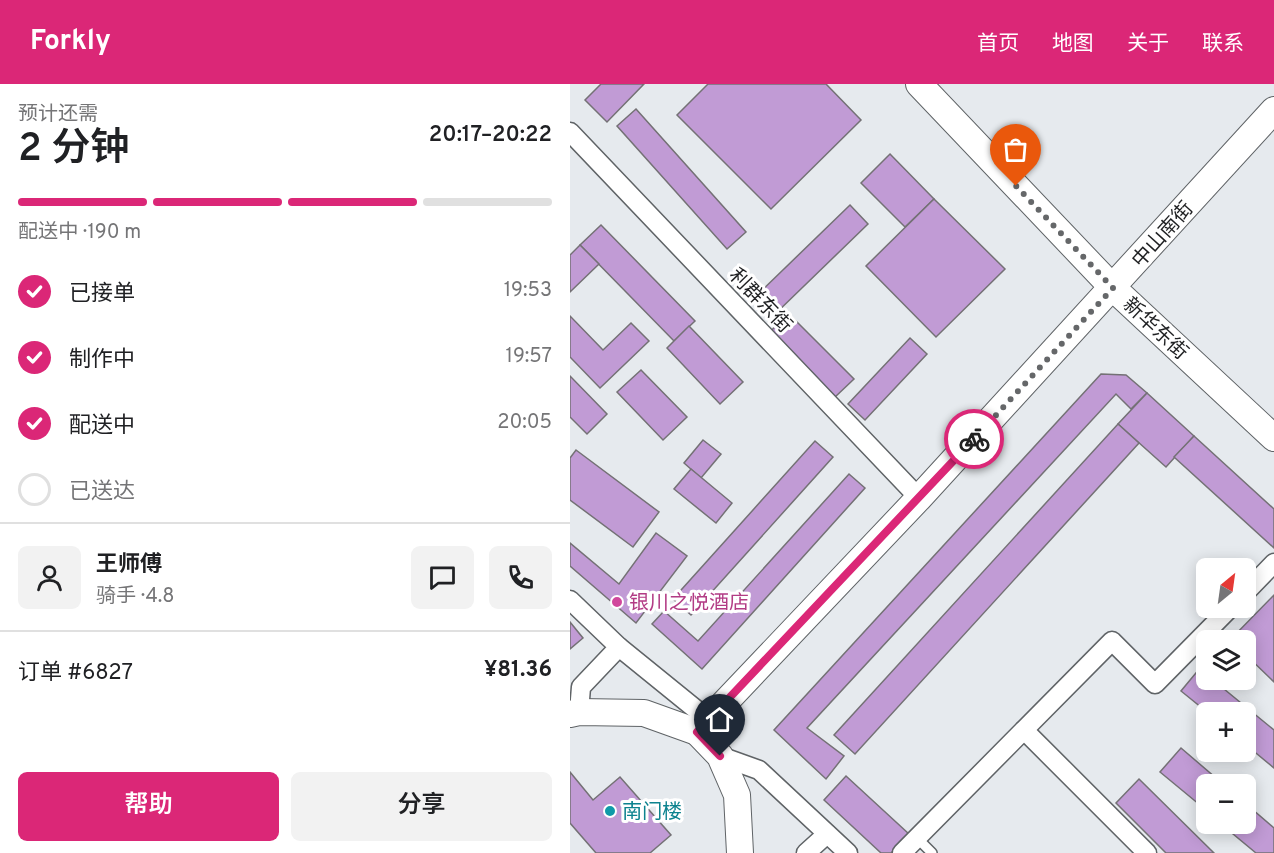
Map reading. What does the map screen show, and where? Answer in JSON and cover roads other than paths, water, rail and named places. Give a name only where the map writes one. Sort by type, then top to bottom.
[{"type":"street","name":"新华东街","points":[[919,84],[1113,288],[1274,438]]},
{"type":"street","name":"中山南街","points":[[703,726],[919,498],[1274,110]]},
{"type":"street","name":"利群东街","points":[[570,132],[919,498]]},
{"type":"street","points":[[1256,581],[1274,563]]},
{"type":"street","points":[[570,600],[703,726],[720,756],[737,795],[740,853]]},
{"type":"street","points":[[902,853],[1112,642],[1155,684],[1220,618]]},
{"type":"street","points":[[619,647],[581,687],[574,713],[644,713],[703,726]]},
{"type":"street","points":[[1024,730],[1144,852]]},
{"type":"street","points":[[720,756],[759,770],[848,853]]},
{"type":"street","points":[[806,853],[827,834]]},
{"type":"lane","points":[[917,838],[932,853]]},
{"type":"place","name":"银川之悦酒店","points":[[617,602]]},
{"type":"place","name":"南门楼","points":[[610,811]]}]
